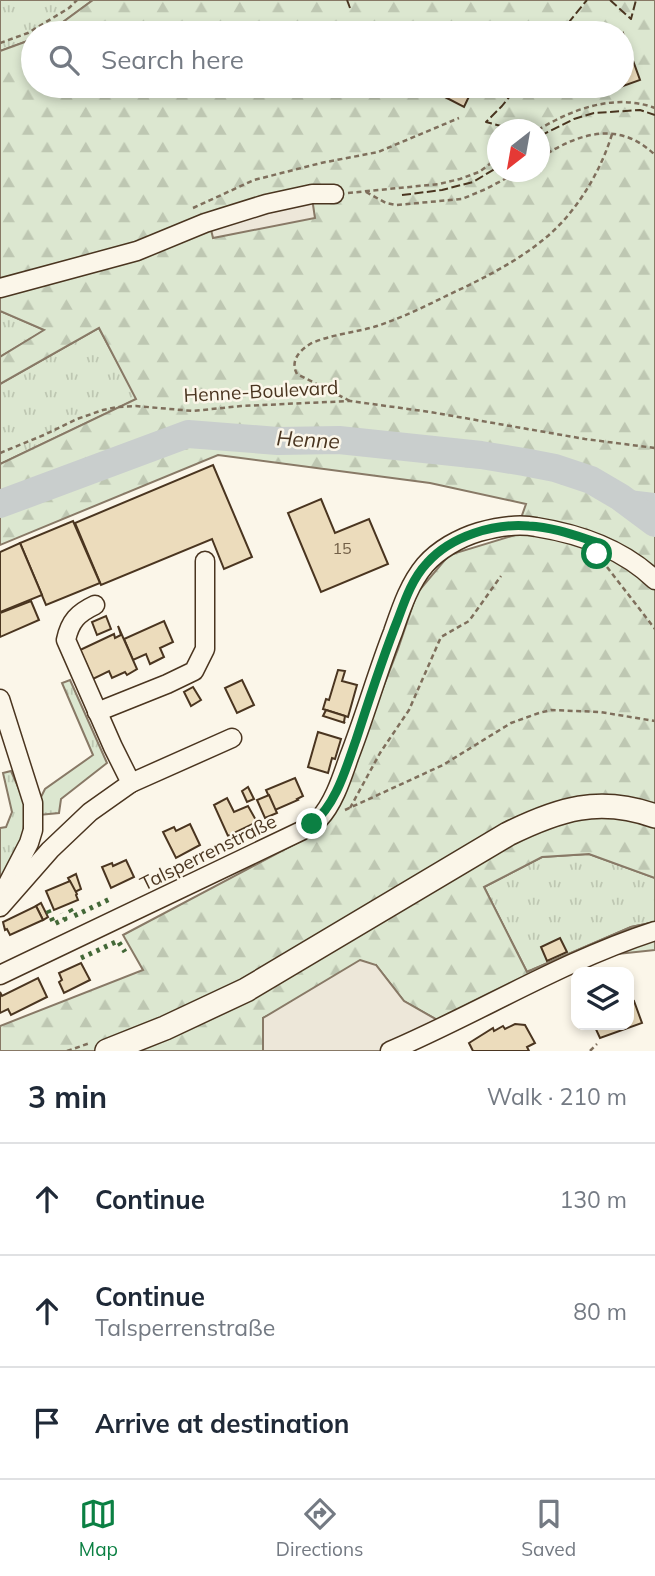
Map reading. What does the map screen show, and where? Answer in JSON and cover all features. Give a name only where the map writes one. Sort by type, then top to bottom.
[{"type":"main road","points":[[107,1051],[165,1028],[246,990],[532,822],[559,812],[593,807],[630,809],[655,816]]},
{"type":"street","points":[[0,288],[137,251],[205,223],[265,204],[312,194],[334,194]]},
{"type":"street","name":"Talsperrenstraße","points":[[0,975],[302,831],[318,819],[331,800],[345,770],[402,607],[417,576],[427,563],[450,545],[480,532],[521,525],[540,527],[596,542],[626,556],[655,580]]},
{"type":"street","points":[[97,712],[194,671],[205,649],[205,561]]},
{"type":"street","points":[[95,605],[72,621],[66,639],[131,783]]},
{"type":"street","points":[[0,699],[33,803],[33,821],[29,843],[0,899]]},
{"type":"street","points":[[0,907],[50,850],[90,812],[131,783],[232,738]]},
{"type":"street","points":[[390,1051],[613,945],[655,931]]},
{"type":"path","points":[[48,21],[77,0]]},
{"type":"path","points":[[0,43],[21,36]]},
{"type":"path","points":[[550,124],[596,104],[627,102],[655,108]]},
{"type":"path","points":[[190,210],[254,180],[378,152],[459,118]]},
{"type":"path","points":[[550,152],[589,134],[612,134],[634,140],[655,155]]},
{"type":"path","points":[[349,401],[297,374],[295,359],[302,350],[315,342],[375,327],[435,302],[483,279],[539,243],[559,225],[595,176],[605,157],[612,134]]},
{"type":"path","points":[[334,194],[439,184],[479,172],[487,166]]},
{"type":"path","points":[[365,191],[386,203],[396,205],[432,203],[462,199],[499,182]]},
{"type":"path","name":"Henne-Boulevard","points":[[0,453],[77,419],[117,407],[193,411],[349,401],[655,448]]},
{"type":"path","points":[[596,542],[597,554],[655,629]]},
{"type":"path","points":[[350,808],[380,753],[409,710],[441,637],[469,621],[501,576]]},
{"type":"path","points":[[318,819],[350,808],[443,765],[511,723],[539,713],[551,710],[600,712],[655,721]]},
{"type":"path","points":[[590,1051],[597,1044]]},
{"type":"green space","points":[[0,0],[93,0],[64,21],[21,21],[21,43],[0,51]]},
{"type":"green space","points":[[93,0],[655,0],[655,878],[589,854],[542,857],[484,887],[527,972],[631,927],[655,922],[655,950],[570,959],[446,1025],[404,1001],[376,965],[263,1018],[263,1051],[0,1051],[0,1026],[143,970],[123,935],[314,834],[337,807],[417,593],[449,555],[515,535],[526,504],[430,483],[218,455],[0,545],[0,464],[136,399],[99,328],[0,384],[0,357],[44,330],[0,311],[0,51],[21,43],[21,98],[634,98],[634,21],[64,21]]},
{"type":"green space","points":[[0,311],[45,330],[0,357]]},
{"type":"green space","points":[[99,328],[137,399],[0,464],[0,384]]},
{"type":"green space","points":[[70,680],[107,763],[61,799],[59,813],[39,815],[45,789],[93,755],[62,683]]},
{"type":"green space","points":[[11,771],[26,805],[22,844],[0,888],[0,828],[6,827],[12,812],[3,773]]},
{"type":"green space","points":[[589,854],[655,878],[655,922],[631,927],[527,972],[484,887],[542,857]]},
{"type":"shaded area","points":[[312,198],[315,218],[213,238],[209,221]]},
{"type":"shaded area","points":[[360,960],[376,965],[404,1001],[446,1025],[408,1051],[263,1051],[263,1018]]},
{"type":"building","points":[[634,63],[640,80],[634,82]]},
{"type":"building","points":[[447,98],[468,98],[464,107]]},
{"type":"building","points":[[213,465],[252,557],[224,569],[212,539],[101,585],[75,523]]},
{"type":"building","points":[[321,499],[335,533],[369,519],[388,564],[321,592],[288,513]]},
{"type":"building","points":[[73,521],[100,583],[46,605],[20,543]]},
{"type":"building","points":[[20,543],[42,595],[0,612],[0,552]]},
{"type":"building","points":[[31,601],[39,620],[0,637],[0,613]]},
{"type":"building","points":[[106,616],[111,629],[97,635],[92,622]]},
{"type":"building","points":[[164,621],[173,642],[160,648],[164,657],[150,664],[146,654],[133,660],[124,639]]},
{"type":"building","points":[[118,626],[137,669],[127,675],[125,672],[112,678],[109,671],[93,679],[80,650],[114,634],[115,638],[121,635]]},
{"type":"building","points":[[338,670],[345,671],[342,681],[357,685],[348,717],[323,709],[326,699],[329,700]]},
{"type":"building","points":[[242,680],[254,705],[237,713],[225,688]]},
{"type":"building","points":[[193,687],[201,700],[191,706],[184,692]]},
{"type":"building","points":[[326,710],[345,716],[345,723],[323,716]]},
{"type":"building","points":[[318,732],[341,739],[328,773],[308,767]]},
{"type":"building","points":[[295,778],[303,796],[275,810],[266,790]]},
{"type":"building","points":[[248,787],[254,799],[247,802],[242,791]]},
{"type":"building","points":[[269,795],[277,813],[265,818],[257,800]]},
{"type":"building","points":[[227,798],[234,812],[248,806],[257,822],[228,836],[214,805]]},
{"type":"building","points":[[190,824],[200,845],[176,858],[163,832],[174,827],[176,831]]},
{"type":"building","points":[[126,860],[134,877],[111,888],[102,867],[112,863],[113,866]]},
{"type":"building","points":[[76,874],[81,889],[75,892],[68,878]]},
{"type":"building","points":[[70,881],[78,900],[54,910],[46,891]]},
{"type":"building","points":[[41,903],[48,917],[43,920],[36,906]]},
{"type":"building","points":[[36,906],[43,920],[10,935],[7,929],[5,930],[3,922]]},
{"type":"building","points":[[560,938],[567,952],[547,961],[541,947]]},
{"type":"building","points":[[81,963],[90,980],[64,993],[59,982],[62,980],[59,973]]},
{"type":"building","points":[[38,978],[47,997],[11,1015],[8,1009],[0,1013],[0,992],[2,996]]},
{"type":"building","points":[[634,1001],[642,1023],[634,1026]]},
{"type":"building","points":[[515,1024],[525,1025],[535,1043],[527,1047],[529,1051],[473,1051],[469,1043],[493,1028],[494,1031],[503,1026],[505,1029]]},
{"type":"building","points":[[596,1030],[622,1030],[600,1038]]},
{"type":"waterway","name":"Henne","points":[[0,504],[188,434],[278,441],[339,440],[524,462],[555,468],[591,480],[655,523]]},
{"type":"waterway","name":"Henne","points":[[620,497],[655,501]]},
{"type":"hedge","points":[[70,909],[74,916],[112,898]]},
{"type":"hedge","points":[[48,910],[54,924],[65,919],[62,913]]},
{"type":"hedge","points":[[81,958],[118,941],[125,952]]},
{"type":"fence","points":[[347,0],[350,8]]},
{"type":"fence","points":[[570,21],[587,0]]},
{"type":"fence","points":[[610,0],[631,19],[636,0]]},
{"type":"fence","points":[[489,119],[508,98]]},
{"type":"fence","points":[[550,131],[594,113],[640,110],[655,115]]},
{"type":"fence","points":[[402,195],[442,190],[473,182],[487,174]]},
{"type":"route","points":[[312,824],[325,811],[345,770],[409,591],[427,563],[450,545],[471,534],[511,526],[540,527],[596,542],[597,554]]}]
